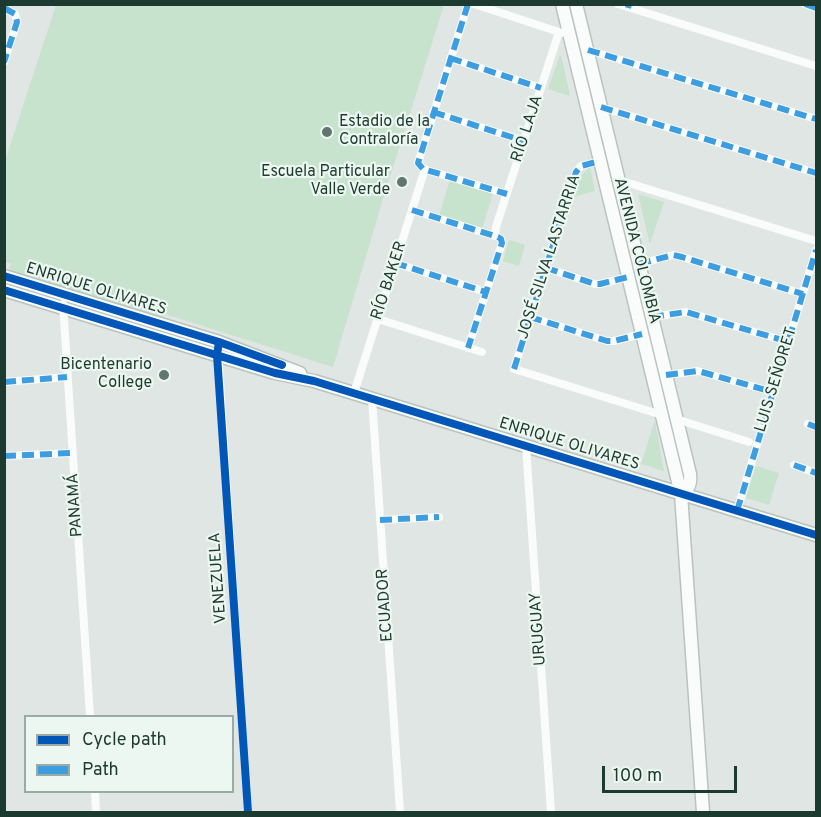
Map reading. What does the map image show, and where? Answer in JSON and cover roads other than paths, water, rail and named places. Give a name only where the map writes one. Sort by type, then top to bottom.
[{"type":"main road","name":"AVENIDA COLOMBIA","points":[[562,4],[564,33],[600,161],[681,494],[703,813]]},
{"type":"main road","name":"AVENIDA COLOMBIA","points":[[576,4],[690,477],[688,488],[681,494]]},
{"type":"main road","name":"ENRIQUE OLIVARES","points":[[4,276],[219,342],[282,365],[314,381]]},
{"type":"main road","name":"ENRIQUE OLIVARES","points":[[4,290],[275,373],[314,381],[372,398],[816,535]]},
{"type":"street","name":"RÍO BAKER","points":[[354,393],[412,210],[422,167],[418,161],[468,4]]},
{"type":"street","points":[[474,4],[564,33]]},
{"type":"street","points":[[618,4],[816,66]]},
{"type":"street","points":[[805,4],[816,8]]},
{"type":"street","points":[[4,8],[15,14],[17,22],[4,62]]},
{"type":"street","name":"RÍO LAJA","points":[[468,348],[502,243],[498,238],[496,227],[541,88],[564,33]]},
{"type":"street","points":[[588,50],[816,118]]},
{"type":"street","points":[[450,58],[541,88]]},
{"type":"street","points":[[601,107],[816,173]]},
{"type":"street","points":[[433,112],[524,141]]},
{"type":"street","name":"JOSÉ SILVA LASTARRIA","points":[[600,161],[583,165],[577,169],[514,369],[662,415]]},
{"type":"street","points":[[422,167],[507,194]]},
{"type":"street","points":[[619,180],[816,241]]},
{"type":"street","points":[[412,210],[498,238]]},
{"type":"street","name":"LUIS SEÑORET","points":[[737,511],[816,250]]},
{"type":"street","points":[[639,264],[673,255],[682,256],[803,294]]},
{"type":"street","points":[[395,263],[486,292]]},
{"type":"street","points":[[546,268],[597,284],[628,277]]},
{"type":"street","name":"PANAMÁ","points":[[65,294],[62,308],[90,715]]},
{"type":"street","points":[[652,317],[687,312],[789,342]]},
{"type":"street","points":[[530,317],[607,341],[642,334]]},
{"type":"street","points":[[378,319],[482,352]]},
{"type":"street","name":"VENEZUELA","points":[[219,342],[217,355],[248,813]]},
{"type":"street","points":[[666,375],[698,371],[773,392]]},
{"type":"street","points":[[4,382],[67,377]]},
{"type":"street","name":"ECUADOR","points":[[372,398],[399,813]]},
{"type":"street","points":[[676,419],[749,442]]},
{"type":"street","name":"URUGUAY","points":[[526,446],[551,813]]},
{"type":"street","points":[[4,456],[72,453]]},
{"type":"street","points":[[794,465],[816,472]]},
{"type":"street","points":[[380,520],[439,517]]},
{"type":"street","points":[[95,793],[96,813]]},
{"type":"place","name":"Estadio de la Contraloría","points":[[327,132]]},
{"type":"place","name":"Escuela Particular Valle Verde","points":[[402,182]]},
{"type":"place","name":"Bicentenario College","points":[[164,375]]}]
